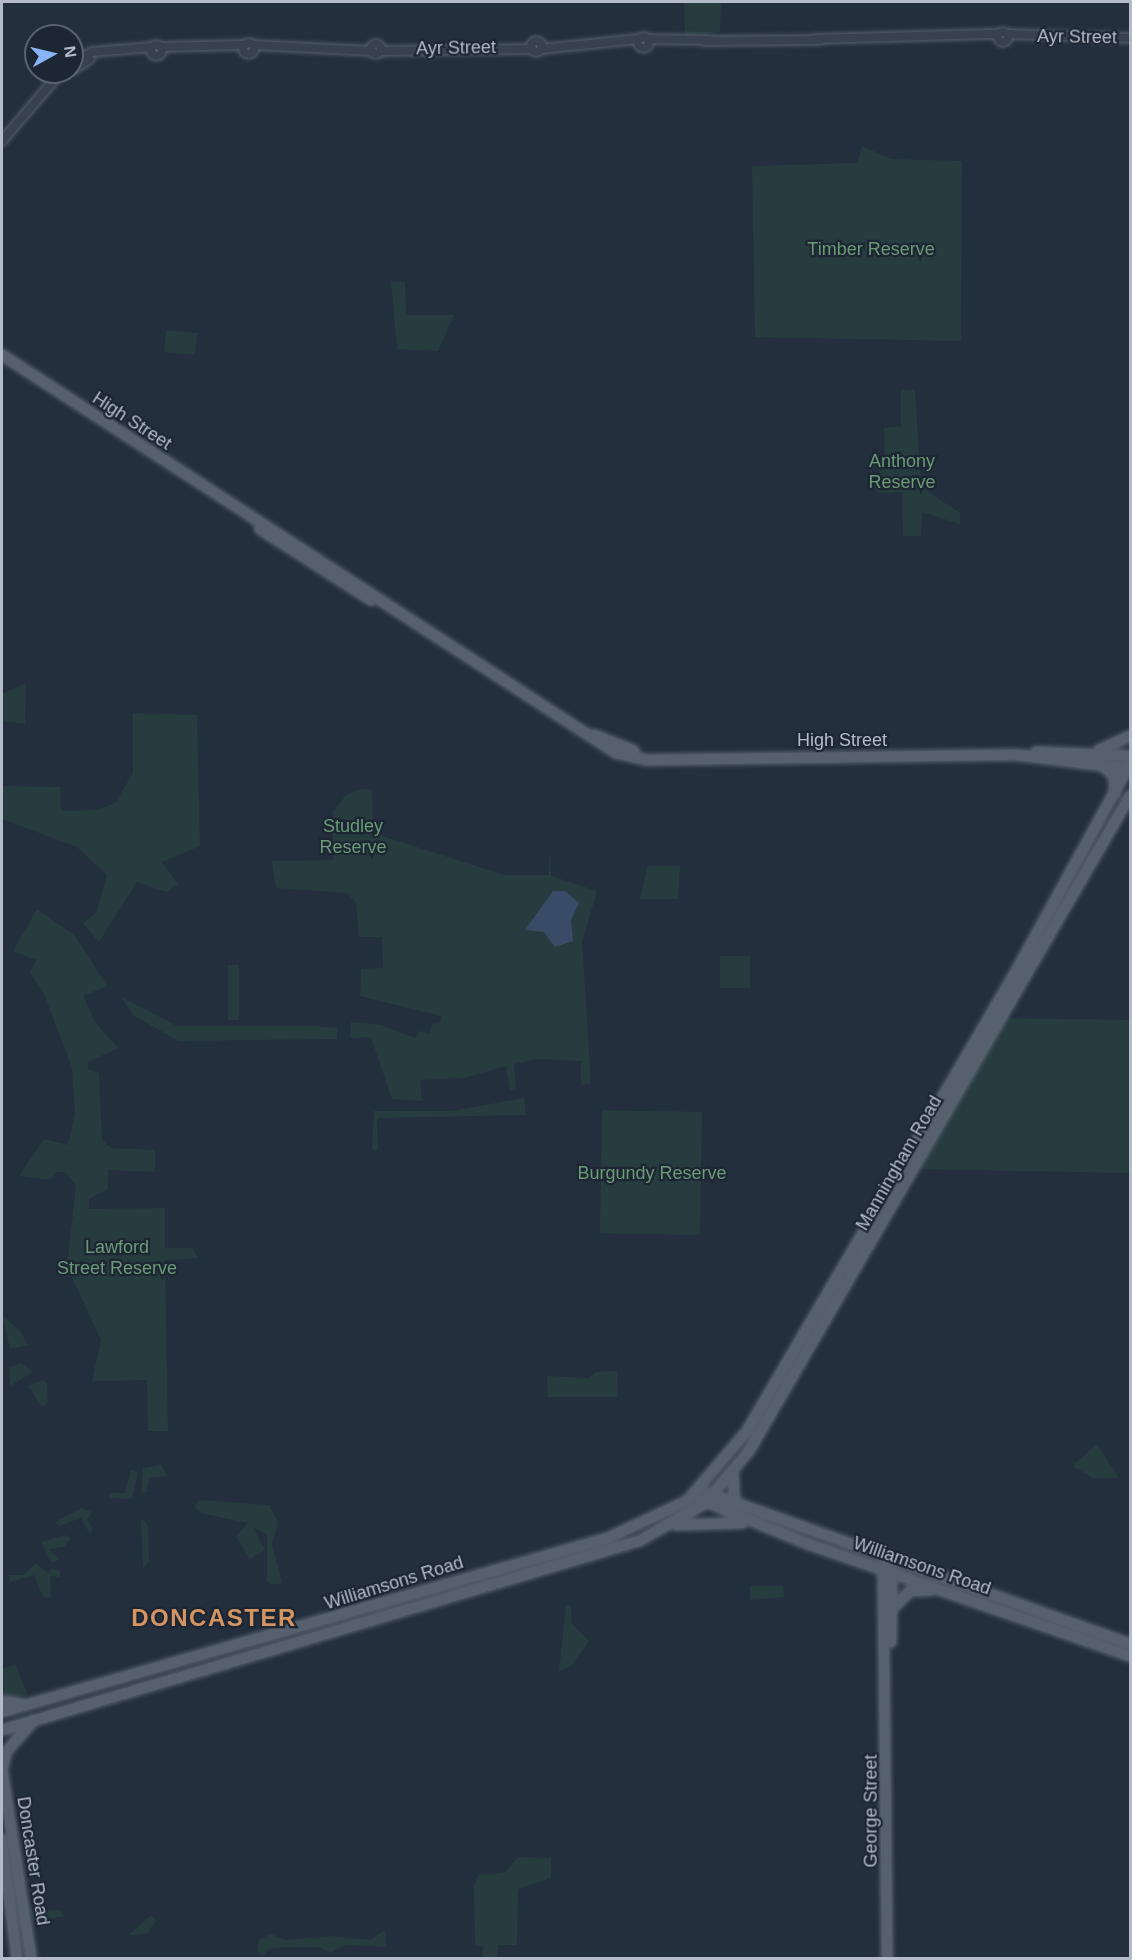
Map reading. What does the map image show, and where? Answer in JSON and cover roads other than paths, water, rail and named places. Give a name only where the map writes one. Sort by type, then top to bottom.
[{"type":"main road","name":"High Street","points":[[3,357],[240,511],[318,568],[391,608],[616,753],[646,760],[1018,755],[1096,751],[1131,756]]},
{"type":"main road","points":[[1096,751],[1131,736]]},
{"type":"main road","name":"High Street","points":[[1018,755],[1130,767]]},
{"type":"main road","points":[[1099,763],[1114,776],[1114,800]]},
{"type":"main road","name":"Manningham Road","points":[[695,1493],[747,1431],[945,1093],[1114,800],[1130,767]]},
{"type":"main road","name":"Manningham Road","points":[[671,1526],[708,1500],[733,1472],[816,1337],[1131,796]]},
{"type":"main road","points":[[945,1093],[956,1099]]},
{"type":"main road","points":[[806,1331],[816,1337]]},
{"type":"main road","points":[[733,1472],[735,1507]]},
{"type":"main road","points":[[695,1493],[708,1500]]},
{"type":"main road","name":"Williamsons Road","points":[[2,1712],[612,1536],[695,1493]]},
{"type":"main road","name":"Williamsons Road","points":[[708,1500],[888,1559],[1131,1644]]},
{"type":"main road","name":"Williamsons Road","points":[[708,1500],[754,1524],[1131,1656]]},
{"type":"main road","points":[[671,1526],[713,1520],[754,1524]]},
{"type":"main road","name":"Williamsons Road","points":[[2,1730],[39,1716],[227,1667],[470,1590],[639,1541],[671,1526]]},
{"type":"main road","points":[[888,1559],[888,1571]]},
{"type":"main road","name":"George Street","points":[[888,1571],[892,1610],[888,1663]]},
{"type":"main road","name":"George Street","points":[[887,1959],[888,1571]]},
{"type":"main road","points":[[470,1590],[474,1575]]},
{"type":"main road","points":[[892,1610],[910,1591],[941,1590]]},
{"type":"main road","points":[[2,1701],[35,1704]]},
{"type":"main road","points":[[2,1770],[6,1752],[39,1716]]},
{"type":"main road","name":"Doncaster Road","points":[[2,1770],[31,1959]]},
{"type":"main road","name":"Doncaster Road","points":[[2,1840],[17,1959]]},
{"type":"main road","points":[[15,1934],[28,1933]]},
{"type":"street","name":"Ayr Street","points":[[84,59],[103,52],[136,49],[268,47],[398,49],[562,46],[664,41],[1023,36],[1131,38]]},
{"type":"street","name":"Ayr Street","points":[[84,63],[103,52]]},
{"type":"street","name":"Ayr Street","points":[[2,141],[52,84]]},
{"type":"street","name":"Ayr Street","points":[[46,92],[56,84]]},
{"type":"water","points":[[553,891],[565,891],[579,903],[571,920],[573,941],[555,947],[544,932],[525,930]]},
{"type":"district","name":"DONCASTER","points":[[214,1618]]},
{"type":"park label","name":"Timber Reserve","points":[[871,249]]},
{"type":"park label","name":"Anthony Reserve","points":[[902,472]]},
{"type":"park label","name":"Studley Reserve","points":[[353,837]]},
{"type":"park label","name":"Burgundy Reserve","points":[[652,1173]]},
{"type":"park label","name":"Lawford Street Reserve","points":[[117,1258]]}]
